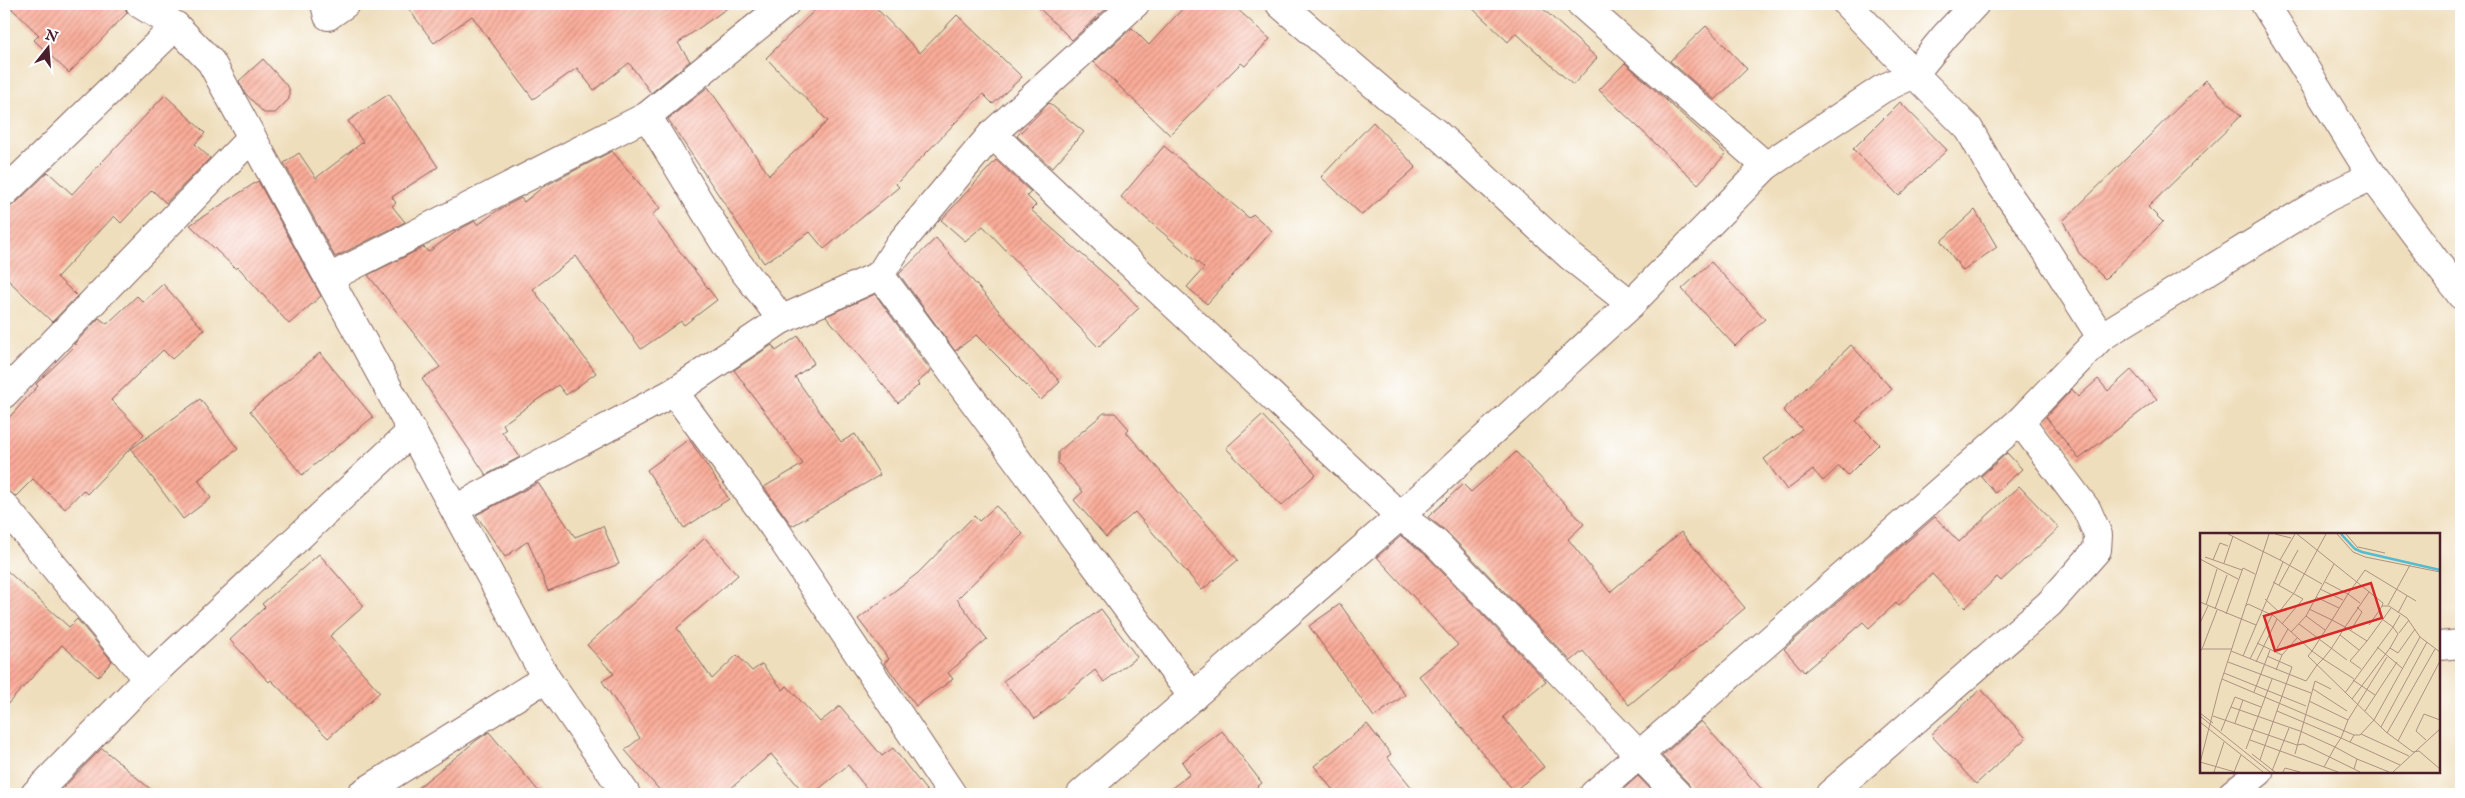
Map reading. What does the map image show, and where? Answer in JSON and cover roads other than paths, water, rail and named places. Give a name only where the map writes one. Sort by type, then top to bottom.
[{"type":"street","points":[[140,4],[176,26],[211,62],[546,678],[626,794]]},
{"type":"street","points":[[325,4],[328,16],[345,4]]},
{"type":"street","points":[[329,278],[647,116],[785,4]]},
{"type":"street","points":[[455,509],[674,392],[781,320],[880,275],[898,246],[992,134],[1135,4]]},
{"type":"street","points":[[1280,4],[1392,100],[1436,133],[1570,256],[1631,304]]},
{"type":"street","points":[[1581,4],[1766,166]]},
{"type":"street","points":[[1847,4],[1969,129],[1997,179],[2035,233],[2101,337]]},
{"type":"street","points":[[1081,794],[1400,516],[1631,304],[1766,166],[1882,89],[1914,74],[1945,36],[1975,4]]},
{"type":"street","points":[[2265,4],[2372,176],[2461,295]]},
{"type":"street","points":[[4,193],[176,26]]},
{"type":"street","points":[[647,116],[736,260],[756,288],[764,294],[781,320]]},
{"type":"street","points":[[992,134],[1400,516],[1436,543],[1677,794]]},
{"type":"street","points":[[4,394],[252,137]]},
{"type":"street","points":[[1594,794],[2020,421],[2101,337],[2328,197],[2372,176]]},
{"type":"street","points":[[880,275],[1193,697]]},
{"type":"street","points":[[674,392],[773,526],[952,794]]},
{"type":"street","points":[[1830,794],[2049,604],[2097,550],[2098,535],[2087,510],[2020,421]]},
{"type":"street","points":[[35,794],[147,679],[412,431]]},
{"type":"street","points":[[4,506],[147,679]]},
{"type":"street","points":[[2440,646],[2461,644]]},
{"type":"street","points":[[362,794],[546,678]]},
{"type":"street","points":[[2232,794],[2258,773]]}]
